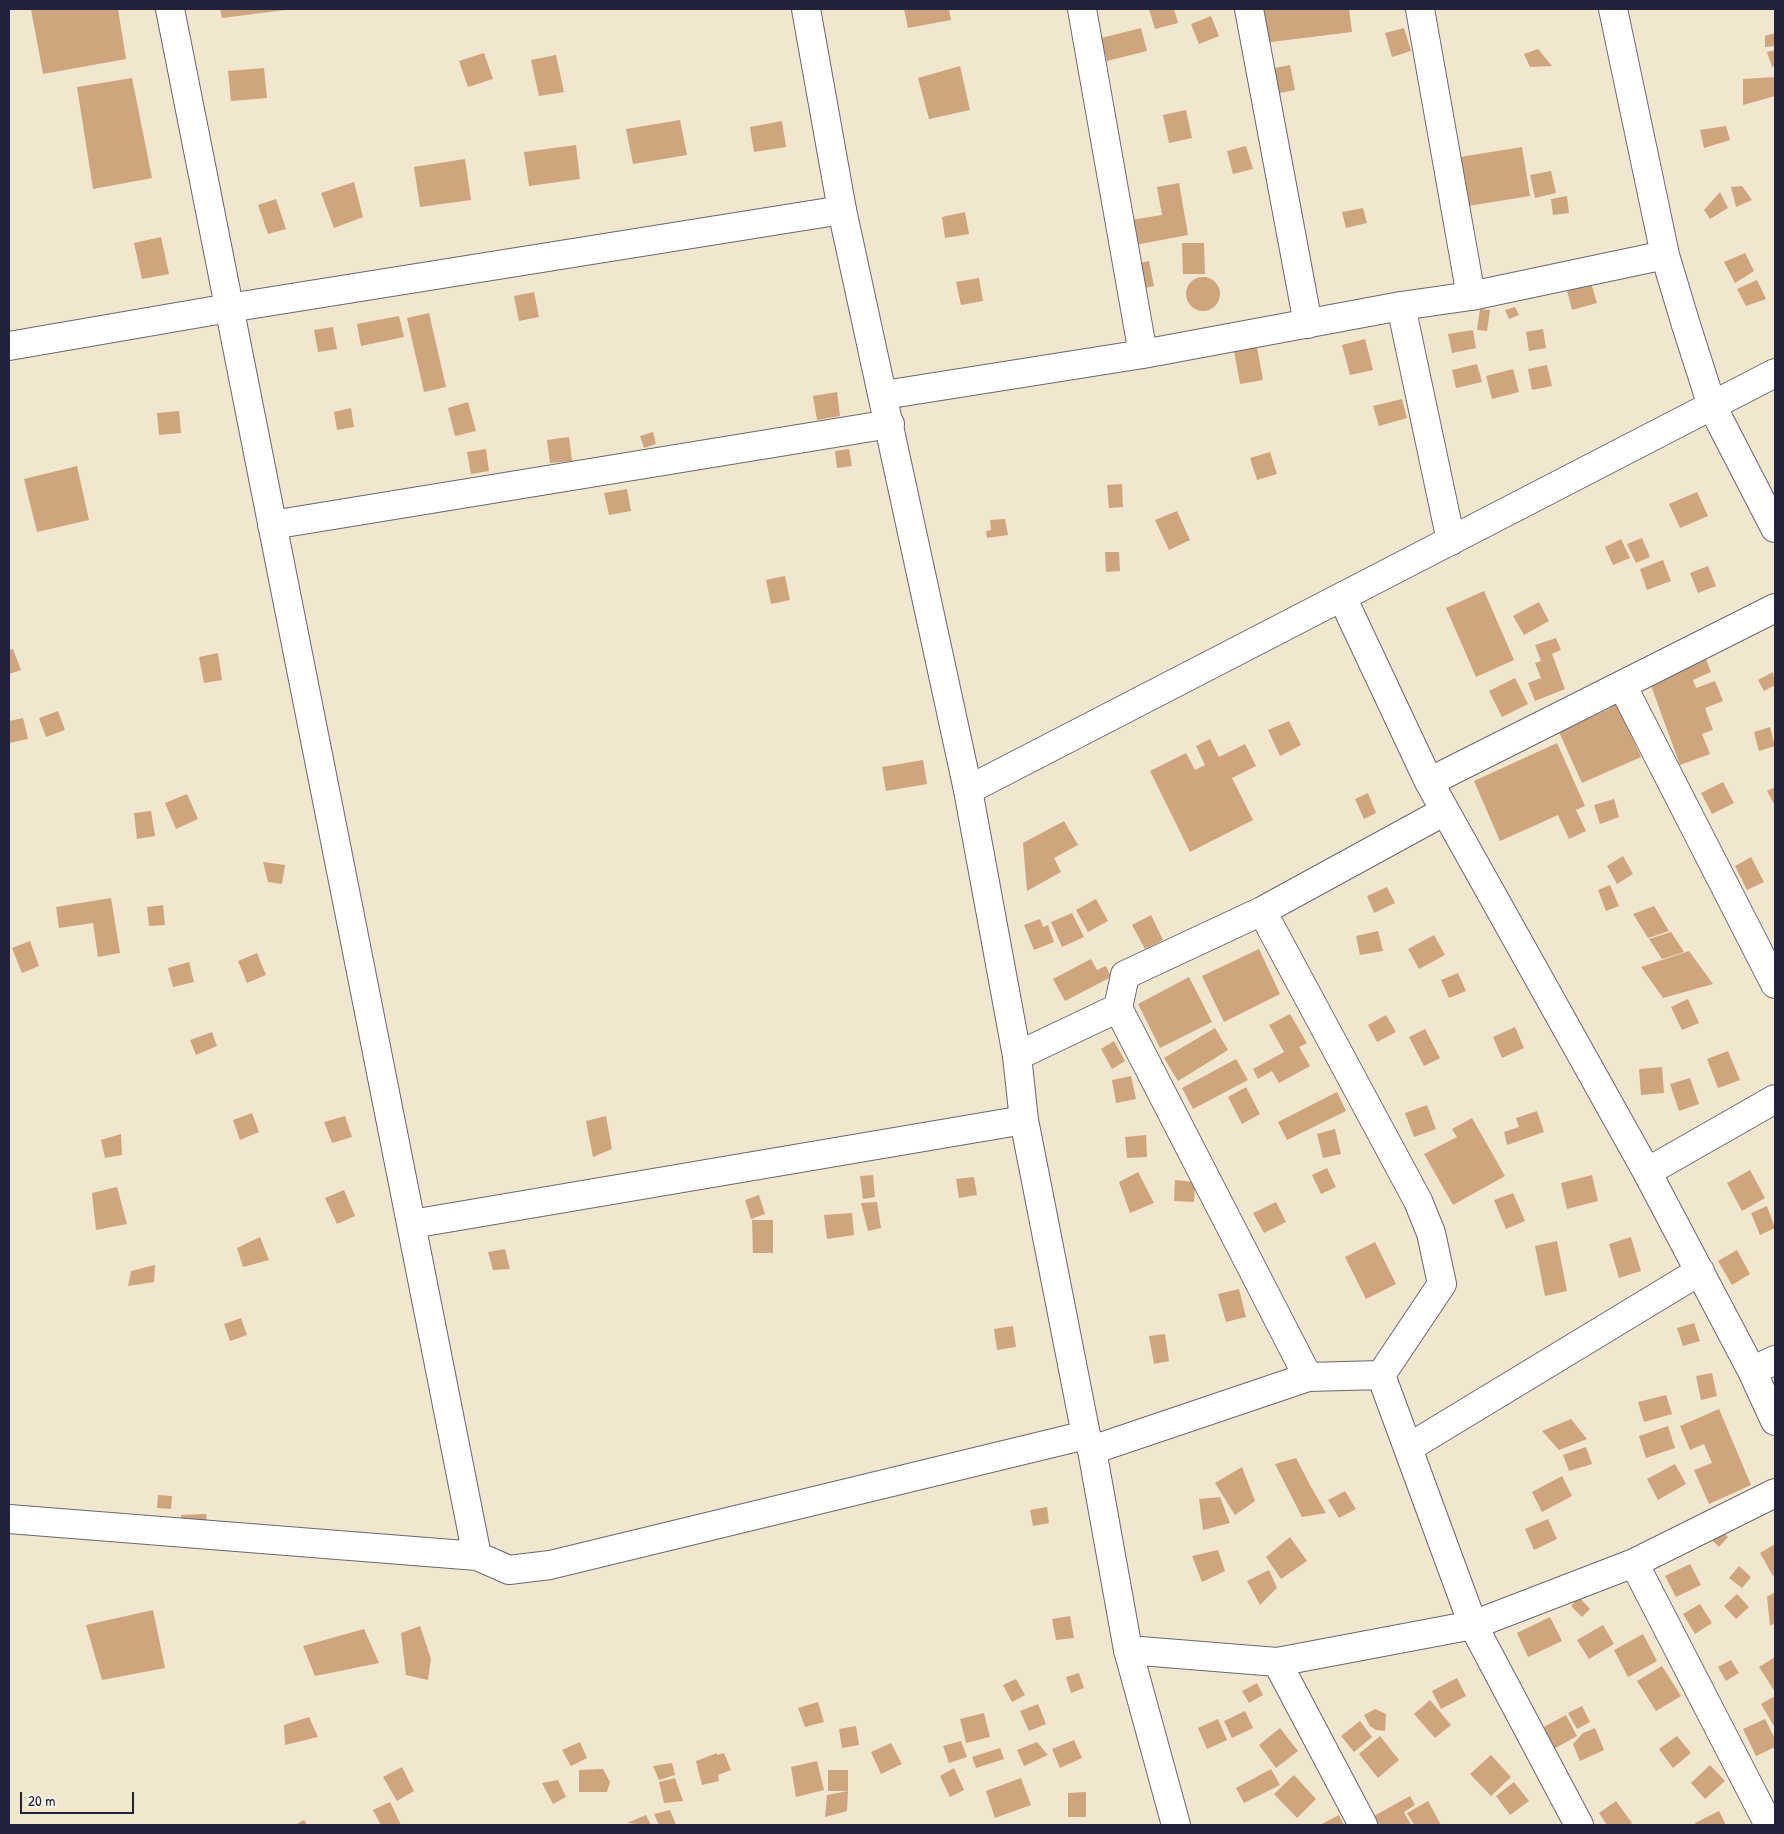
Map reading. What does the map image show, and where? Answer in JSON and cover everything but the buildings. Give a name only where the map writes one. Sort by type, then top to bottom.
[{"type":"street","points":[[170,9],[477,1556]]},
{"type":"street","points":[[806,9],[842,210],[884,395],[968,790],[1017,1056],[1024,1120],[1089,1442],[1128,1650],[1176,1825]]},
{"type":"street","points":[[1082,9],[1143,354]]},
{"type":"street","points":[[1248,9],[1308,324]]},
{"type":"street","points":[[1420,9],[1471,296]]},
{"type":"street","points":[[1614,9],[1665,255],[1712,406],[1775,528]]},
{"type":"street","points":[[9,346],[229,308],[842,210]]},
{"type":"street","points":[[884,395],[1143,354],[1401,306],[1471,296],[1665,255]]},
{"type":"street","points":[[1401,306],[1451,541]]},
{"type":"street","points":[[968,790],[1775,373]]},
{"type":"street","points":[[272,525],[890,424]]},
{"type":"street","points":[[1342,597],[1429,782],[1647,1172],[1700,1271],[1764,1365],[1775,1421]]},
{"type":"street","points":[[1429,782],[1775,608]]},
{"type":"street","points":[[1622,685],[1775,984]]},
{"type":"street","points":[[1308,1377],[1118,1008],[1126,975],[1262,910],[1445,811]]},
{"type":"street","points":[[1262,910],[1418,1201],[1431,1233],[1442,1284],[1381,1375]]},
{"type":"street","points":[[1017,1056],[1118,1008]]},
{"type":"street","points":[[1647,1172],[1775,1099]]},
{"type":"street","points":[[412,1224],[1024,1120]]},
{"type":"street","points":[[1408,1448],[1700,1271]]},
{"type":"street","points":[[9,1519],[477,1556],[509,1570],[550,1566],[1089,1442],[1308,1377],[1381,1375]]},
{"type":"street","points":[[1381,1375],[1473,1625],[1579,1825]]},
{"type":"street","points":[[1128,1650],[1277,1662],[1473,1625],[1634,1563],[1775,1493]]},
{"type":"street","points":[[1634,1563],[1769,1825]]},
{"type":"street","points":[[1277,1662],[1363,1825]]}]
